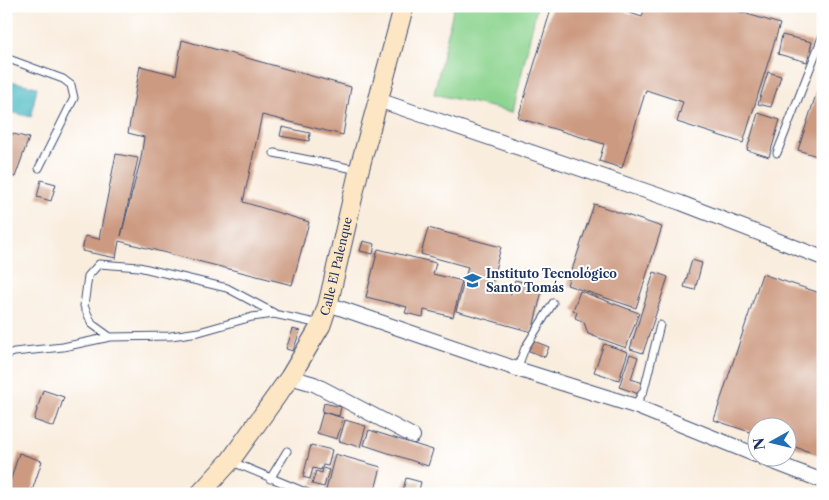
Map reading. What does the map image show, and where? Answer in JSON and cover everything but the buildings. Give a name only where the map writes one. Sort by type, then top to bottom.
[{"type":"street","name":"Calle El Palenque","points":[[200,494],[230,461],[290,377],[321,324],[328,304],[359,170],[404,6]]},
{"type":"street","points":[[378,100],[681,203],[823,258]]},
{"type":"street","points":[[328,304],[517,369],[635,406],[746,451]]},
{"type":"street","points":[[290,377],[314,384],[413,436]]},
{"type":"street","points":[[789,468],[823,481]]},
{"type":"lane","points":[[777,153],[823,35]]},
{"type":"lane","points":[[6,58],[63,78],[71,85],[74,98],[39,168]]},
{"type":"lane","points":[[274,153],[359,170]]},
{"type":"lane","points":[[110,337],[92,324],[84,306],[88,276],[99,264],[140,267],[227,288],[274,314],[321,324]]},
{"type":"lane","points":[[517,369],[525,348],[554,303]]},
{"type":"lane","points":[[6,355],[14,352],[63,347],[110,337],[171,336],[199,332],[252,317],[274,314]]},
{"type":"lane","points":[[635,406],[644,390],[660,325]]},
{"type":"lane","points":[[270,479],[288,451]]},
{"type":"lane","points":[[230,461],[310,494]]},
{"type":"green space","points":[[454,6],[537,6],[513,112],[434,94]]},
{"type":"water","points":[[10,81],[37,87],[31,117],[6,111],[6,98]]},
{"type":"place","name":"Instituto Tecnológico Santo Tomás","points":[[472,281]]}]
